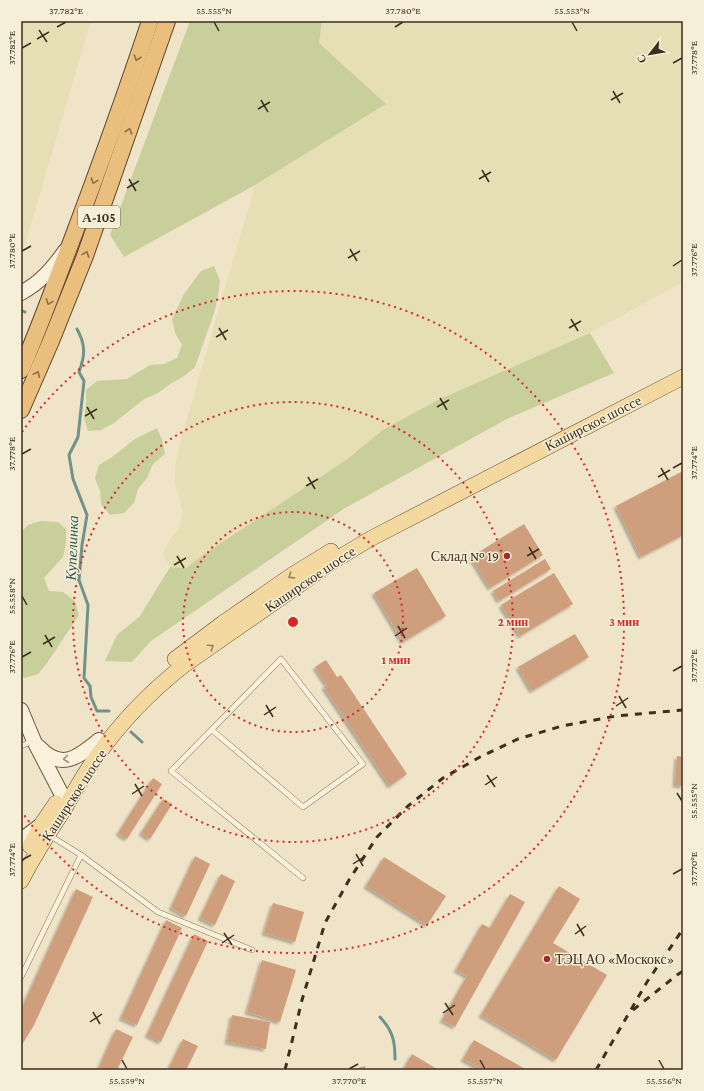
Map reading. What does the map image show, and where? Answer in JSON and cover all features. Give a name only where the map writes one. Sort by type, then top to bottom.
[{"type":"highway","name":"А-105","points":[[21,370],[74,237],[150,21]]},
{"type":"highway","name":"А-105","points":[[21,410],[51,341],[85,256],[167,21]]},
{"type":"main road","points":[[21,293],[40,281],[74,237]]},
{"type":"main road","name":"Каширское шоссе","points":[[21,881],[62,795],[99,740],[133,698],[159,673],[223,623],[292,575],[359,534],[683,367]]},
{"type":"main road","name":"Каширское шоссе","points":[[21,863],[97,756],[122,725],[152,692],[183,666],[335,560],[370,539],[683,377]]},
{"type":"main road","points":[[22,714],[27,743],[62,795]]},
{"type":"main road","points":[[27,743],[51,757],[61,760],[69,760],[82,753],[99,740]]},
{"type":"main road","points":[[21,840],[44,830]]},
{"type":"lane","points":[[212,730],[303,807],[363,764],[281,659],[172,771],[304,878]]},
{"type":"lane","points":[[44,830],[82,854],[158,912],[252,950]]},
{"type":"lane","points":[[21,977],[82,854]]},
{"type":"shaded area","points":[[21,21],[91,21],[21,258]]},
{"type":"shaded area","points":[[322,21],[683,21],[683,282],[590,333],[440,399],[384,429],[346,460],[206,553],[186,568],[170,567],[163,554],[170,539],[179,528],[183,513],[175,483],[175,467],[179,446],[255,185],[386,104],[319,43]]},
{"type":"green space","points":[[190,21],[322,21],[319,43],[386,104],[255,185],[124,257],[110,235]]},
{"type":"green space","points":[[214,266],[220,281],[218,295],[215,310],[195,367],[158,393],[144,399],[114,423],[101,430],[88,431],[84,418],[86,390],[97,381],[127,379],[150,365],[164,364],[177,358],[182,345],[175,333],[172,319],[184,294],[201,271]]},
{"type":"green space","points":[[590,333],[614,373],[507,419],[345,508],[151,641],[132,662],[105,661],[117,635],[140,616],[170,567],[186,568],[206,553],[346,460],[384,429],[440,399]]},
{"type":"green space","points":[[157,428],[162,440],[165,454],[153,464],[147,478],[138,489],[134,503],[124,513],[110,515],[101,504],[100,491],[95,478],[99,465],[135,439]]},
{"type":"green space","points":[[41,521],[58,522],[66,529],[66,543],[63,557],[44,578],[49,591],[63,592],[75,601],[79,615],[38,674],[24,678],[21,672],[21,532],[28,525]]},
{"type":"building","points":[[683,471],[683,535],[641,557],[616,506]]},
{"type":"building","name":"Склад № 19","points":[[524,524],[543,555],[490,588],[471,557]]},
{"type":"building","points":[[545,559],[551,569],[499,601],[493,591]]},
{"type":"building","points":[[417,568],[446,616],[403,642],[374,593]]},
{"type":"building","points":[[554,573],[573,604],[520,636],[501,605]]},
{"type":"building","points":[[575,634],[589,657],[532,691],[518,667]]},
{"type":"building","points":[[326,660],[337,677],[341,675],[407,774],[390,786],[324,687],[327,685],[315,667]]},
{"type":"building","points":[[677,756],[683,757],[683,786],[675,785]]},
{"type":"building","points":[[153,778],[162,784],[127,839],[118,833]]},
{"type":"building","points":[[163,799],[172,804],[150,839],[141,833]]},
{"type":"building","points":[[195,856],[210,864],[186,916],[171,908]]},
{"type":"building","points":[[384,857],[446,896],[427,925],[366,886]]},
{"type":"building","points":[[221,874],[235,881],[215,925],[200,918]]},
{"type":"building","name":"ТЭЦ АО «Москокс»","points":[[559,886],[580,899],[553,943],[607,975],[556,1060],[481,1015]]},
{"type":"building","points":[[76,889],[93,897],[34,1025],[23,1043],[21,1042],[21,1010]]},
{"type":"building","points":[[510,894],[525,902],[455,1027],[442,1020],[467,976],[456,970],[482,924],[490,928]]},
{"type":"building","points":[[273,903],[304,912],[295,942],[264,933]]},
{"type":"building","points":[[166,920],[182,928],[137,1025],[121,1018]]},
{"type":"building","points":[[194,934],[208,941],[161,1042],[147,1035]]},
{"type":"building","points":[[262,960],[296,970],[280,1022],[247,1012]]},
{"type":"building","points":[[232,1015],[270,1022],[266,1049],[227,1042]]},
{"type":"building","points":[[116,1029],[133,1037],[117,1070],[106,1070],[99,1067]]},
{"type":"building","points":[[183,1039],[198,1046],[186,1070],[168,1070]]},
{"type":"building","points":[[474,1040],[527,1070],[490,1070],[485,1067],[483,1070],[463,1059]]},
{"type":"building","points":[[412,1054],[437,1069],[437,1070],[403,1070]]},
{"type":"building","points":[[365,1066],[366,1070],[352,1070]]},
{"type":"waterway","name":"Купелинка","points":[[21,310],[25,312]]},
{"type":"waterway","name":"Купелинка","points":[[77,329],[82,340],[84,350],[79,372],[84,381],[78,437],[69,455],[73,479],[87,515],[82,545],[79,580],[88,605],[84,678],[90,686],[91,697],[97,711],[109,711]]},
{"type":"waterway","name":"Купелинка","points":[[131,732],[142,742]]},
{"type":"waterway","name":"Купелинка","points":[[380,1017],[388,1027],[392,1036],[395,1059]]},
{"type":"railway","points":[[285,1070],[302,1000],[325,923],[349,880],[377,837],[408,806],[443,778],[480,757],[518,739],[562,726],[616,716],[683,710]]},
{"type":"railway","points":[[596,1070],[647,982],[683,929]]},
{"type":"railway","points":[[633,1010],[683,971]]},
{"type":"place","name":"Склад № 19","points":[[507,556]]},
{"type":"place","name":"ТЭЦ АО «Москокс»","points":[[547,959]]}]
